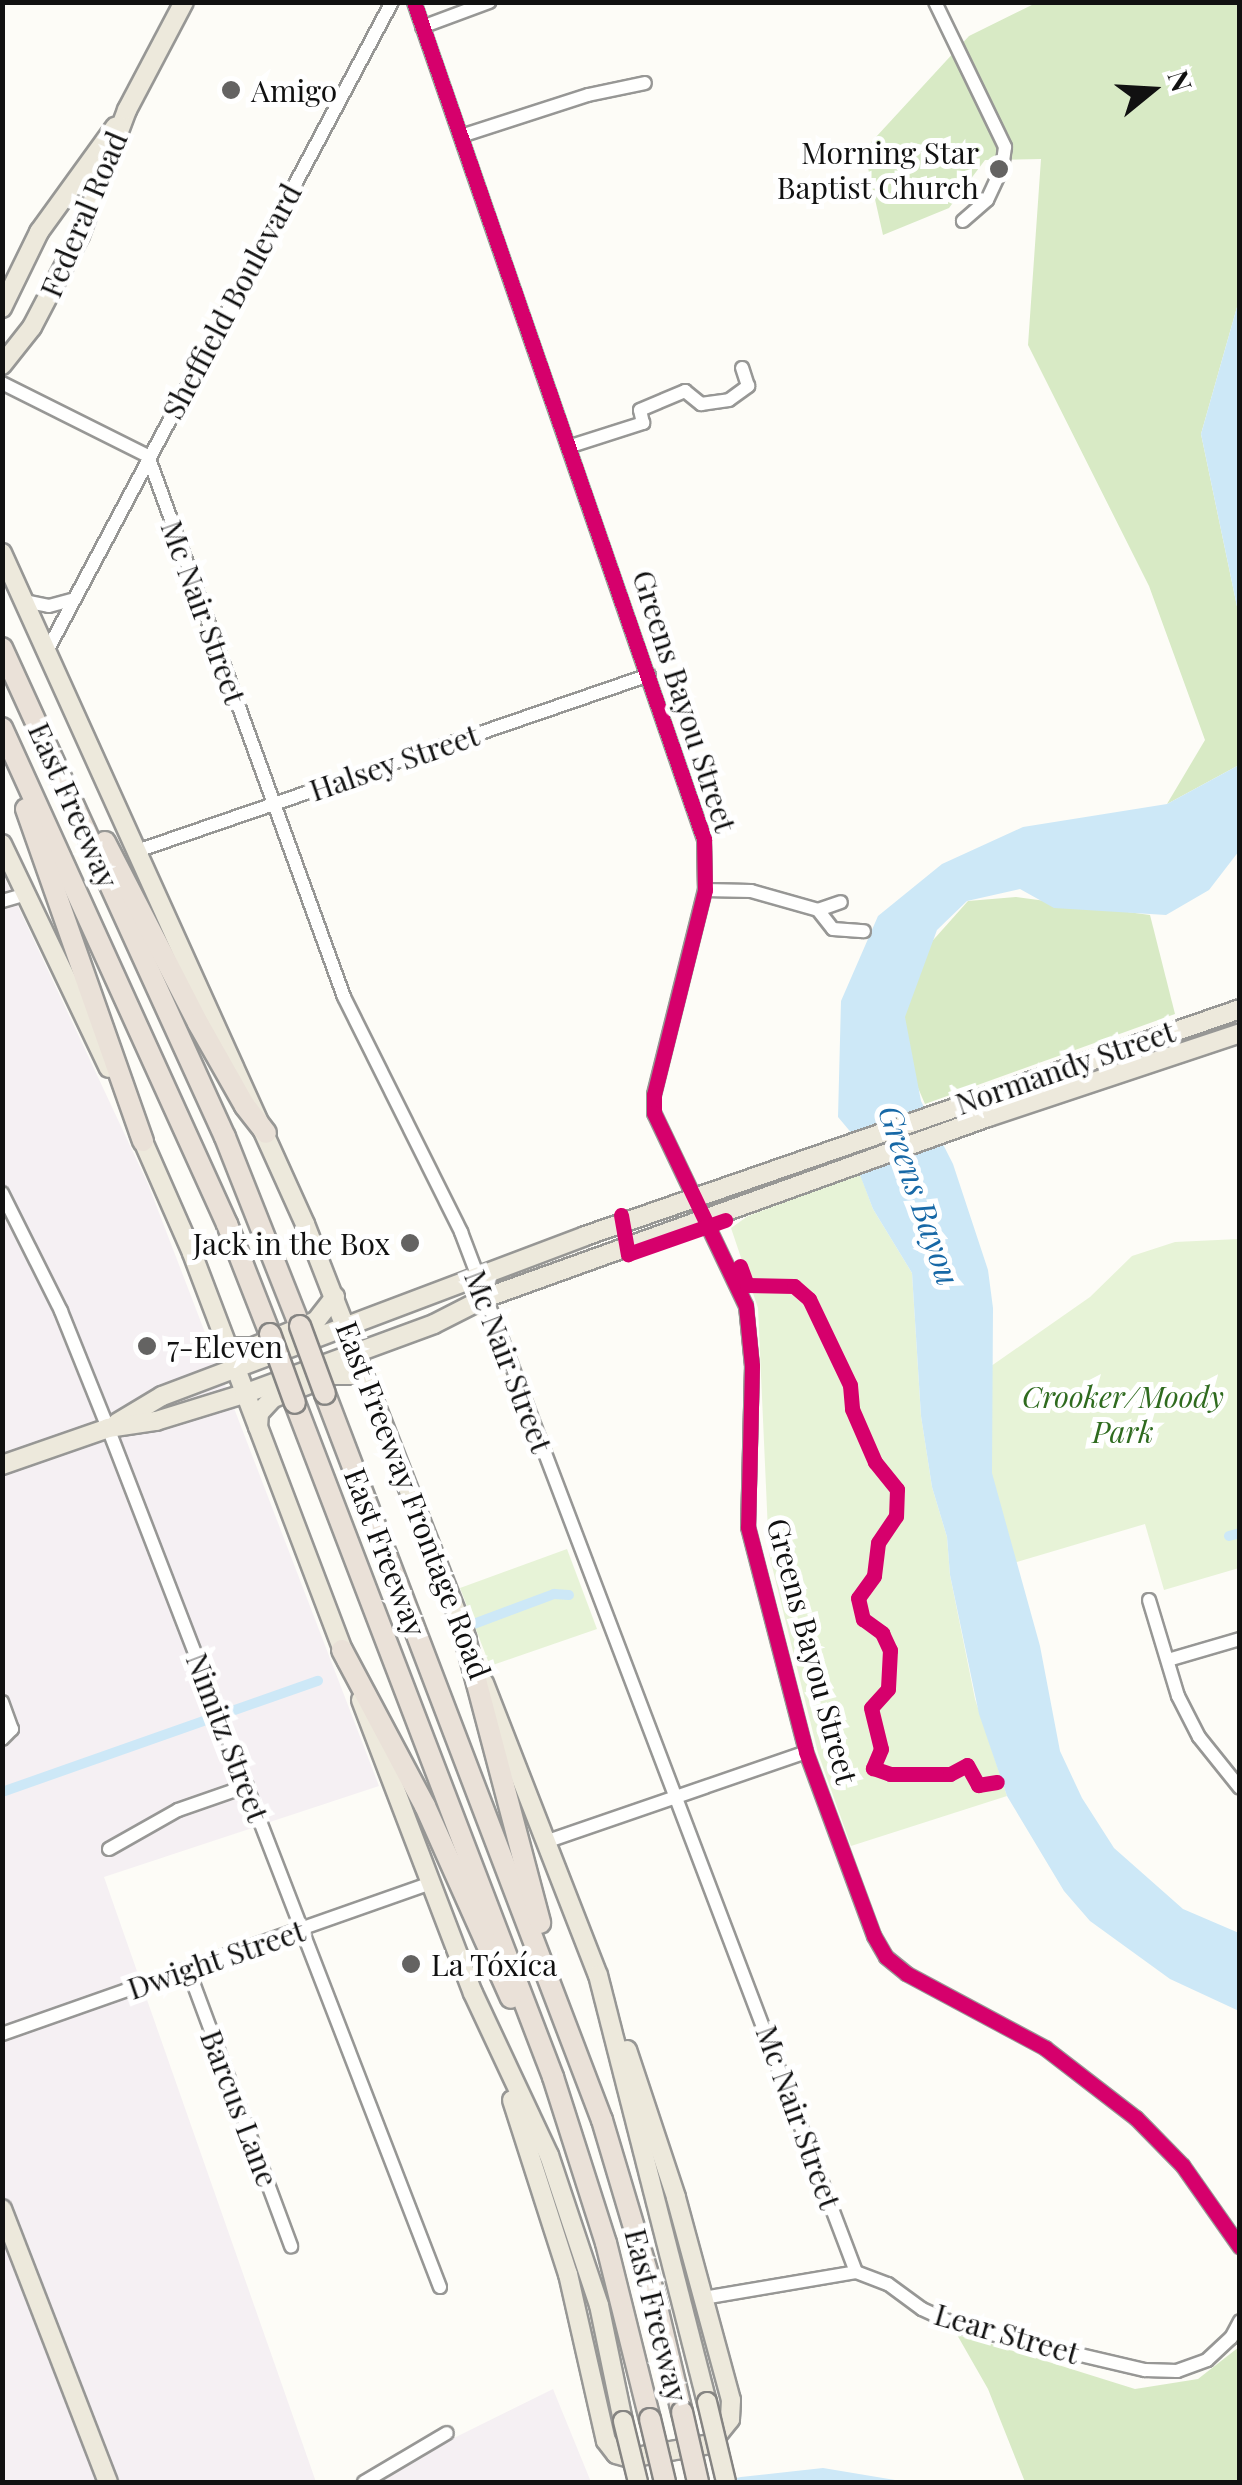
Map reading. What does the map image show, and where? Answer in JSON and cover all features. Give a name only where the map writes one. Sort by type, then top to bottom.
[{"type":"highway","points":[[2,646],[198,1023],[245,1106],[266,1133]]},
{"type":"highway","name":"East Freeway","points":[[2,646],[225,1137],[558,1998],[628,2204],[698,2482]]},
{"type":"highway","name":"East Freeway","points":[[2,728],[227,1224],[553,2077],[606,2243],[665,2482]]},
{"type":"highway","points":[[2,740],[143,1141]]},
{"type":"highway","points":[[462,1627],[558,1998]]},
{"type":"highway","points":[[342,1650],[425,1806],[496,1970],[553,2077]]},
{"type":"main road","name":"Federal Road","points":[[6,361],[52,292],[95,196],[127,110],[184,2]]},
{"type":"main road","name":"Federal Road","points":[[2,308],[39,232],[127,110]]},
{"type":"main road","points":[[73,184],[95,196]]},
{"type":"main road","points":[[20,274],[52,292]]},
{"type":"main road","name":"East Freeway Frontage Road","points":[[2,553],[266,1133],[548,1841],[598,1975],[726,2482]]},
{"type":"main road","points":[[2,844],[143,1141],[258,1428],[474,1993],[546,2198],[568,2274],[600,2429],[616,2454],[630,2458],[710,2444],[730,2419],[731,2400],[647,2100],[598,1975]]},
{"type":"main road","name":"Normandy Street","points":[[108,1428],[162,1396],[476,1277],[977,1097],[1240,1009]]},
{"type":"main road","name":"Normandy Street","points":[[2,1465],[108,1428],[156,1420],[244,1394],[434,1324],[485,1298],[988,1117],[1240,1033]]},
{"type":"main road","points":[[226,1347],[252,1347],[316,1322],[334,1297]]},
{"type":"main road","points":[[258,1428],[260,1413],[273,1398],[333,1375],[364,1375]]},
{"type":"main road","points":[[474,1993],[549,2154],[599,2305],[638,2482]]},
{"type":"main road","points":[[2,2210],[108,2482]]},
{"type":"street","name":"Sheffield Boulevard","points":[[46,651],[392,2]]},
{"type":"street","name":"Greens Bayou Street","points":[[414,2],[704,839],[705,890],[654,1095],[661,1132],[708,1218],[746,1306],[752,1366],[748,1527],[806,1752],[874,1936],[886,1957],[906,1974],[1029,2039],[1086,2076],[1136,2118],[1183,2166],[1239,2246]]},
{"type":"street","points":[[422,27],[489,2]]},
{"type":"street","points":[[935,2],[1005,147],[1002,168],[986,200],[963,221]]},
{"type":"street","points":[[460,136],[588,95],[645,83]]},
{"type":"street","points":[[6,361],[18,388]]},
{"type":"street","points":[[570,446],[642,423],[640,410],[686,391],[701,404],[729,400],[748,386],[742,368]]},
{"type":"street","points":[[2,383],[148,456]]},
{"type":"street","name":"Mc Nair Street","points":[[148,456],[344,997],[445,1196],[744,1968],[856,2272]]},
{"type":"street","points":[[24,602],[49,606],[72,600]]},
{"type":"street","name":"Halsey Street","points":[[140,850],[649,676]]},
{"type":"street","points":[[705,890],[751,891],[818,910],[841,902]]},
{"type":"street","points":[[2,901],[26,894]]},
{"type":"street","points":[[818,910],[833,929],[864,930]]},
{"type":"street","name":"Nimitz Street","points":[[2,1193],[61,1311],[108,1428],[440,2286]]},
{"type":"street","points":[[1149,1600],[1199,1737],[1240,1788]]},
{"type":"street","points":[[1168,1660],[1240,1639]]},
{"type":"street","points":[[2,1702],[12,1729],[2,1739]]},
{"type":"street","points":[[548,1841],[806,1752]]},
{"type":"street","points":[[109,1849],[178,1810],[247,1786]]},
{"type":"street","name":"Dwight Street","points":[[2,2034],[430,1884]]},
{"type":"street","name":"Barcus Lane","points":[[188,1970],[291,2246]]},
{"type":"street","points":[[703,2298],[856,2272]]},
{"type":"street","name":"Lear Street","points":[[856,2272],[888,2284],[922,2308],[961,2326],[1144,2370],[1177,2370],[1207,2360],[1231,2338],[1240,2322]]},
{"type":"street","points":[[364,2482],[447,2433]]},
{"type":"shaded area","points":[[2,872],[148,1184],[379,1786],[104,1877],[316,2482],[3,2482]]},
{"type":"shaded area","points":[[553,2389],[591,2482],[365,2482]]},
{"type":"green space","points":[[1038,2],[1239,3],[1239,300],[1201,434],[1239,616],[1239,765],[1167,804],[1205,740],[1149,586],[1028,345],[1041,159],[985,160],[949,208],[883,235],[864,150],[969,36]]},
{"type":"green space","points":[[1016,897],[1150,915],[1175,1014],[925,1104],[902,1051],[902,975],[968,901]]},
{"type":"green space","points":[[860,1174],[873,1209],[912,1273],[921,1416],[932,1487],[947,1537],[950,1575],[975,1699],[1007,1796],[851,1846],[818,1753],[769,1554],[758,1308],[731,1228],[748,1216]]},
{"type":"green space","name":"Crooker/Moody Park","points":[[1239,1239],[1239,1568],[1164,1590],[1145,1524],[1010,1564],[990,1489],[984,1371],[1090,1297],[1132,1256],[1175,1242]]},
{"type":"green space","points":[[567,1549],[597,1629],[490,1666],[460,1588]]},
{"type":"green space","points":[[956,2333],[1135,2389],[1198,2379],[1239,2347],[1239,2482],[1025,2482],[988,2389]]},
{"type":"water","points":[[1240,300],[1239,616],[1201,434]]},
{"type":"water","name":"Greens Bayou","points":[[1239,765],[1239,851],[1209,890],[1166,915],[1054,908],[1020,889],[967,901],[937,930],[905,1017],[921,1101],[953,1164],[988,1270],[993,1308],[992,1473],[1040,1646],[1060,1751],[1082,1798],[1114,1848],[1183,1909],[1239,1933],[1239,2011],[1170,1979],[1090,1921],[1064,1891],[1007,1796],[979,1714],[950,1575],[947,1537],[932,1487],[921,1416],[912,1273],[873,1209],[860,1175],[869,1154],[838,1117],[841,1001],[878,916],[942,864],[1023,827],[1167,804]]},
{"type":"water","points":[[823,2468],[907,2482],[720,2482],[741,2477]]},
{"type":"waterway","points":[[1229,1536],[1240,1533]]},
{"type":"waterway","points":[[471,1625],[554,1594],[569,1595]]},
{"type":"waterway","points":[[2,1792],[318,1681]]},
{"type":"cycle path","points":[[414,2],[704,839],[705,890],[654,1095],[654,1113],[746,1306],[752,1366],[748,1527],[806,1752],[874,1936],[886,1957],[907,1974],[1045,2048],[1136,2118],[1183,2166],[1240,2247]]},
{"type":"cycle path","points":[[621,1215],[628,1254],[725,1220]]},
{"type":"cycle path","points":[[740,1266],[747,1285],[794,1286],[809,1299],[850,1385],[852,1409],[875,1462],[897,1489],[896,1516],[878,1543],[874,1576],[858,1598],[863,1619],[882,1633],[890,1650],[888,1689],[871,1708],[881,1749],[873,1768],[890,1774],[950,1774],[967,1765],[978,1785],[997,1782]]},
{"type":"place","name":"Amigo","points":[[231,90]]},
{"type":"place","name":"Morning Star Baptist Church","points":[[999,169]]},
{"type":"place","name":"Jack in the Box","points":[[410,1243]]},
{"type":"place","name":"7-Eleven","points":[[147,1346]]},
{"type":"place","name":"La Tóxíca","points":[[411,1964]]}]
